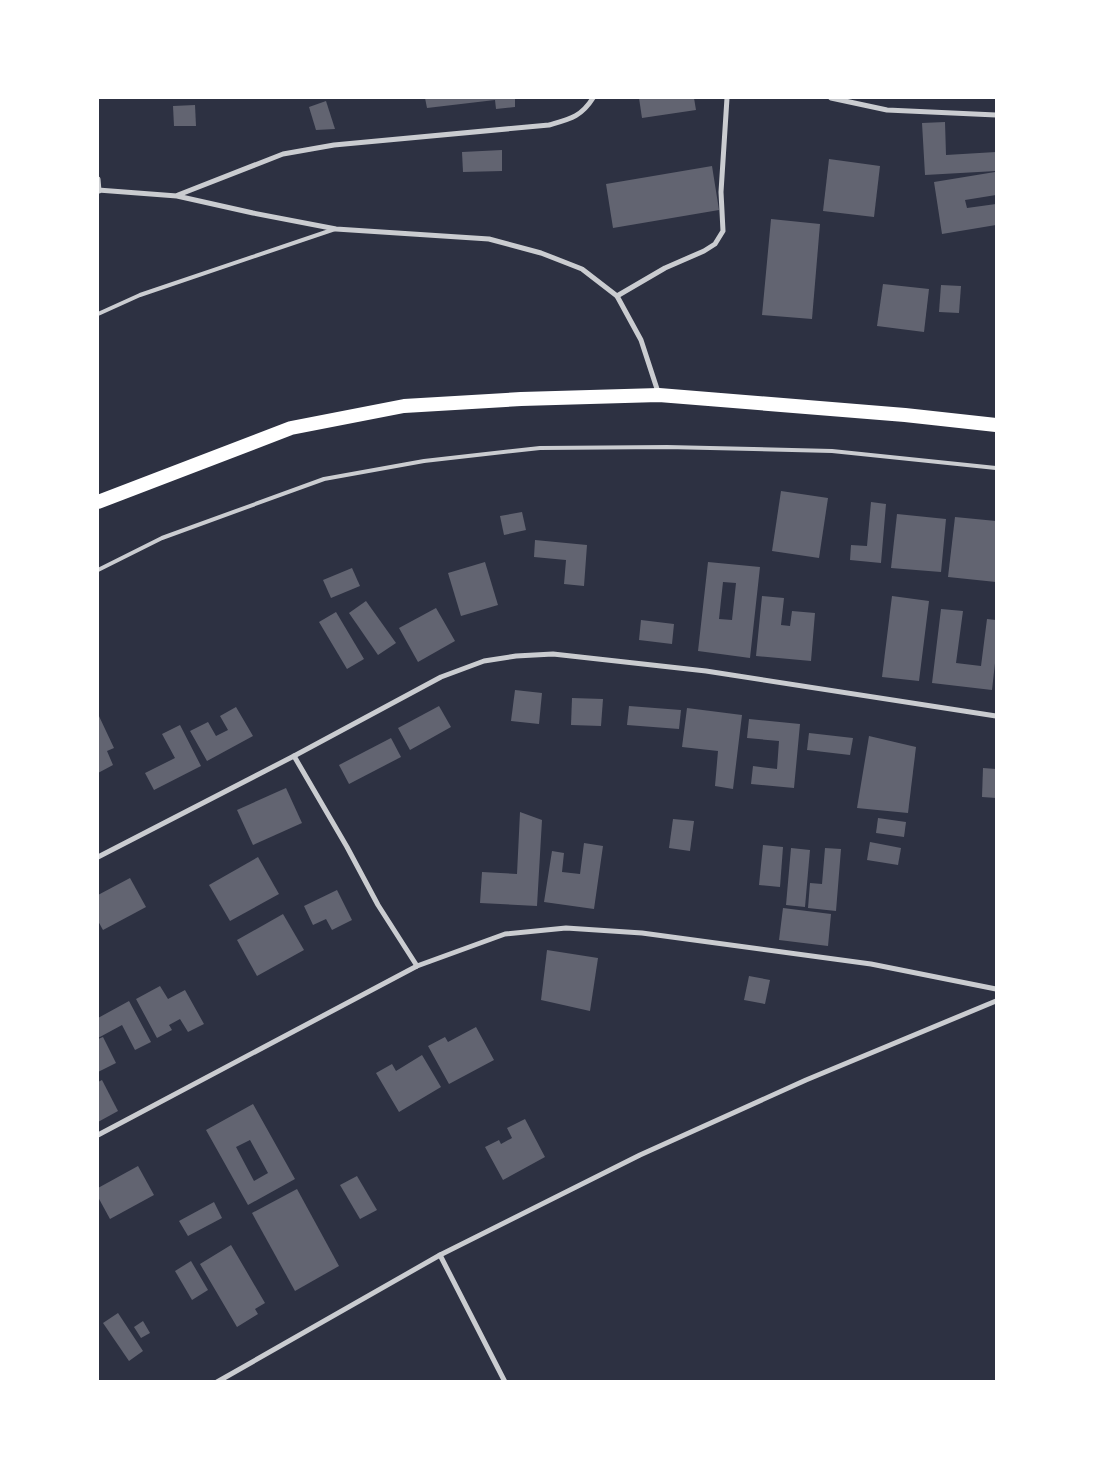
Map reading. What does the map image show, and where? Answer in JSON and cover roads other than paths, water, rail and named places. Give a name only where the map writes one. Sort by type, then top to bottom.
[{"type":"highway","points":[[98,502],[291,428],[404,406],[521,399],[659,395],[905,415],[996,425]]},
{"type":"street","points":[[177,196],[283,154],[334,145],[549,125],[572,118],[586,109],[593,98]]},
{"type":"street","points":[[616,296],[665,268],[704,251],[715,244],[723,231],[721,192],[727,98]]},
{"type":"street","points":[[831,98],[887,110],[974,115],[996,114]]},
{"type":"street","points":[[98,179],[98,191],[177,196],[336,229],[489,239],[541,253],[582,269],[616,296],[641,340],[659,395]]},
{"type":"street","points":[[98,857],[294,756],[440,677],[484,661],[516,656],[553,654],[706,670],[996,716]]},
{"type":"street","points":[[294,756],[378,905],[417,966]]},
{"type":"street","points":[[98,1135],[417,966],[505,934],[566,928],[642,934],[871,964],[996,989]]},
{"type":"street","points":[[217,1382],[440,1254],[640,1155],[806,1080],[996,1001]]},
{"type":"street","points":[[440,1254],[505,1382]]},
{"type":"lane","points":[[98,314],[140,295],[336,229]]},
{"type":"lane","points":[[98,570],[162,538],[324,479],[424,461],[540,448],[667,447],[832,451],[996,468]]}]
